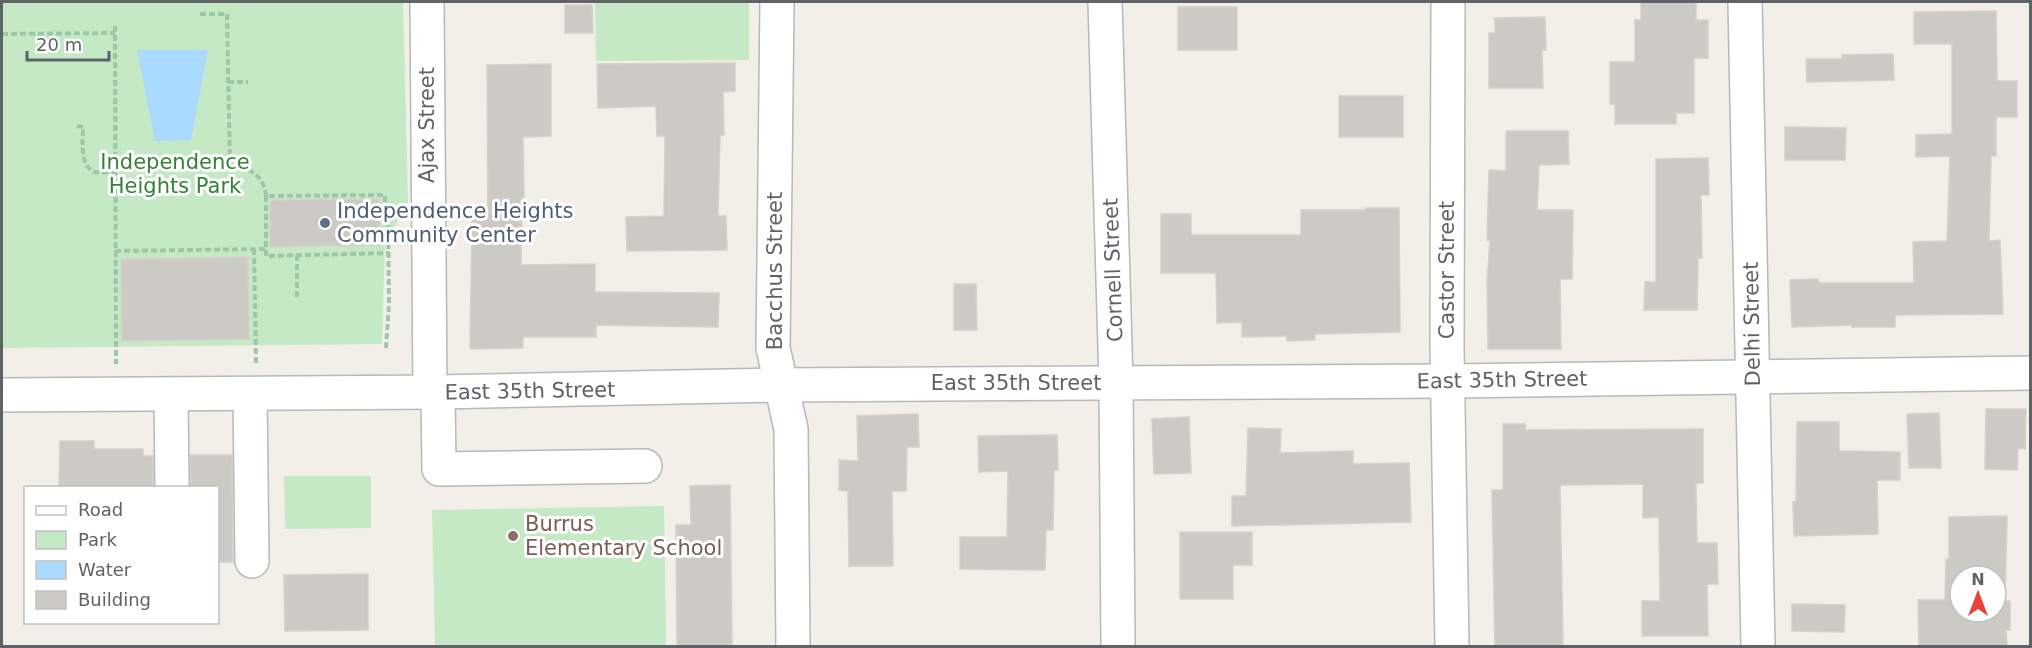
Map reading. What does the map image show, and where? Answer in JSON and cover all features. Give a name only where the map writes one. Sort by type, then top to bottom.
[{"type":"street","name":"Ajax Street","points":[[427,2],[434,393],[439,469],[645,466]]},
{"type":"street","name":"Bacchus Street","points":[[777,2],[773,348],[791,429],[794,646]]},
{"type":"street","name":"Cornell Street","points":[[1105,2],[1116,382],[1119,646]]},
{"type":"street","name":"Castor Street","points":[[1448,2],[1448,381],[1452,646]]},
{"type":"street","name":"Delhi Street","points":[[1745,2],[1758,646]]},
{"type":"street","name":"East 35th Street","points":[[2,395],[171,395],[253,381],[434,393],[781,385],[1448,381],[2031,373]]},
{"type":"street","points":[[252,561],[253,381]]},
{"type":"street","points":[[171,395],[172,486]]},
{"type":"path","points":[[200,14],[227,14],[230,166]]},
{"type":"path","points":[[115,26],[116,370]]},
{"type":"path","points":[[2,34],[115,33]]},
{"type":"path","points":[[228,82],[248,82]]},
{"type":"path","points":[[77,126],[83,127],[83,158],[94,172],[230,166],[240,166],[251,170],[260,178],[265,190],[266,256],[388,253]]},
{"type":"path","points":[[266,196],[385,195],[385,212],[388,212],[389,303],[386,348]]},
{"type":"path","points":[[388,212],[408,211]]},
{"type":"path","points":[[253,381],[254,249]]},
{"type":"path","points":[[115,251],[266,249]]},
{"type":"path","points":[[297,255],[297,299]]},
{"type":"green space","name":"Independence Heights Park","points":[[2,2],[403,2],[408,201],[385,246],[382,344],[2,348]]},
{"type":"green space","points":[[595,2],[749,2],[749,60],[596,61]]},
{"type":"green space","points":[[284,476],[371,476],[371,528],[285,529]]},
{"type":"green space","points":[[664,506],[666,646],[435,646],[432,510]]},
{"type":"water","points":[[137,50],[208,50],[191,140],[155,141]]},
{"type":"building","points":[[1641,2],[1696,2],[1696,20],[1708,20],[1708,58],[1694,58],[1694,113],[1676,113],[1676,124],[1615,124],[1615,104],[1610,104],[1610,62],[1635,62],[1635,20],[1641,20]]},
{"type":"building","points":[[565,5],[592,5],[593,33],[565,33]]},
{"type":"building","points":[[1178,7],[1237,7],[1237,50],[1178,50]]},
{"type":"building","points":[[1996,11],[1997,81],[2017,81],[2017,117],[1996,117],[1996,156],[1991,156],[1989,241],[2000,240],[2003,314],[1895,315],[1895,327],[1852,327],[1852,325],[1792,327],[1790,280],[1818,279],[1819,283],[1914,283],[1913,242],[1947,241],[1950,156],[1916,157],[1916,135],[1952,134],[1952,44],[1914,44],[1914,12]]},
{"type":"building","points":[[1545,17],[1546,50],[1542,50],[1543,88],[1489,88],[1489,33],[1495,33],[1495,18]]},
{"type":"building","points":[[1893,54],[1894,80],[1807,82],[1806,59],[1842,59],[1842,55]]},
{"type":"building","points":[[735,63],[735,91],[723,92],[724,135],[720,135],[718,216],[726,216],[727,250],[627,251],[626,217],[664,216],[665,136],[657,136],[656,106],[598,108],[597,64]]},
{"type":"building","points":[[551,64],[551,136],[523,137],[524,197],[522,197],[521,265],[595,264],[595,292],[719,293],[718,327],[596,325],[596,337],[523,337],[523,348],[470,349],[472,219],[488,219],[487,65]]},
{"type":"building","points":[[1339,96],[1403,96],[1403,137],[1339,137]]},
{"type":"building","points":[[1785,127],[1846,128],[1845,160],[1785,160]]},
{"type":"building","points":[[1506,131],[1568,131],[1569,164],[1539,165],[1537,210],[1573,210],[1572,279],[1560,279],[1561,349],[1488,349],[1489,170],[1506,171]]},
{"type":"building","points":[[1708,158],[1709,195],[1701,195],[1702,258],[1698,258],[1697,310],[1644,310],[1645,282],[1656,282],[1656,159]]},
{"type":"building","name":"Independence Heights Community Center","points":[[379,199],[380,245],[270,247],[270,200]]},
{"type":"building","points":[[1365,208],[1399,208],[1400,332],[1315,334],[1315,340],[1287,341],[1287,336],[1242,337],[1242,322],[1217,323],[1216,273],[1161,273],[1161,214],[1191,214],[1191,235],[1301,235],[1301,210],[1365,210]]},
{"type":"building","points":[[248,257],[249,339],[122,341],[121,259]]},
{"type":"building","points":[[954,284],[976,284],[977,330],[954,330]]},
{"type":"building","points":[[1986,409],[2026,409],[2025,449],[2018,448],[2017,470],[1985,469]]},
{"type":"building","points":[[1939,413],[1941,468],[1909,468],[1907,414]]},
{"type":"building","points":[[918,414],[919,447],[907,447],[906,491],[892,491],[893,566],[849,566],[848,491],[839,490],[839,460],[858,461],[857,416]]},
{"type":"building","points":[[1189,417],[1191,473],[1154,474],[1152,419]]},
{"type":"building","points":[[1797,422],[1839,422],[1839,451],[1900,452],[1900,480],[1877,480],[1878,534],[1794,536],[1793,502],[1796,502]]},
{"type":"building","points":[[1503,424],[1525,424],[1525,430],[1703,429],[1703,483],[1696,483],[1697,543],[1717,543],[1718,584],[1707,584],[1708,636],[1642,636],[1642,601],[1660,601],[1659,517],[1643,518],[1643,484],[1560,485],[1563,646],[1495,646],[1492,490],[1503,490]]},
{"type":"building","points":[[1248,428],[1281,429],[1280,453],[1353,451],[1353,464],[1409,463],[1411,522],[1232,526],[1232,496],[1246,496]]},
{"type":"building","points":[[1057,435],[1058,470],[1054,470],[1053,530],[1046,530],[1045,570],[960,569],[960,537],[1007,537],[1008,471],[979,472],[978,436]]},
{"type":"building","points":[[60,441],[94,441],[94,449],[143,449],[143,456],[153,456],[153,486],[59,486]]},
{"type":"building","points":[[190,455],[232,455],[233,562],[219,562],[219,486],[191,486]]},
{"type":"building","points":[[730,485],[732,646],[677,646],[676,525],[691,525],[690,486]]},
{"type":"building","points":[[2007,516],[2006,564],[1948,564],[1948,624],[2008,624],[2008,601],[2010,601],[2010,630],[2006,630],[2007,646],[1919,646],[1918,600],[1945,600],[1946,559],[1949,559],[1949,517]]},
{"type":"building","points":[[1180,532],[1252,532],[1252,565],[1233,565],[1233,599],[1180,599]]},
{"type":"building","points":[[368,574],[368,630],[285,631],[284,575]]},
{"type":"building","points":[[1792,604],[1845,605],[1844,632],[1792,631]]},
{"type":"place","name":"Independence Heights Community Center","points":[[325,223]]},
{"type":"place","name":"Burrus Elementary School","points":[[513,536]]}]
